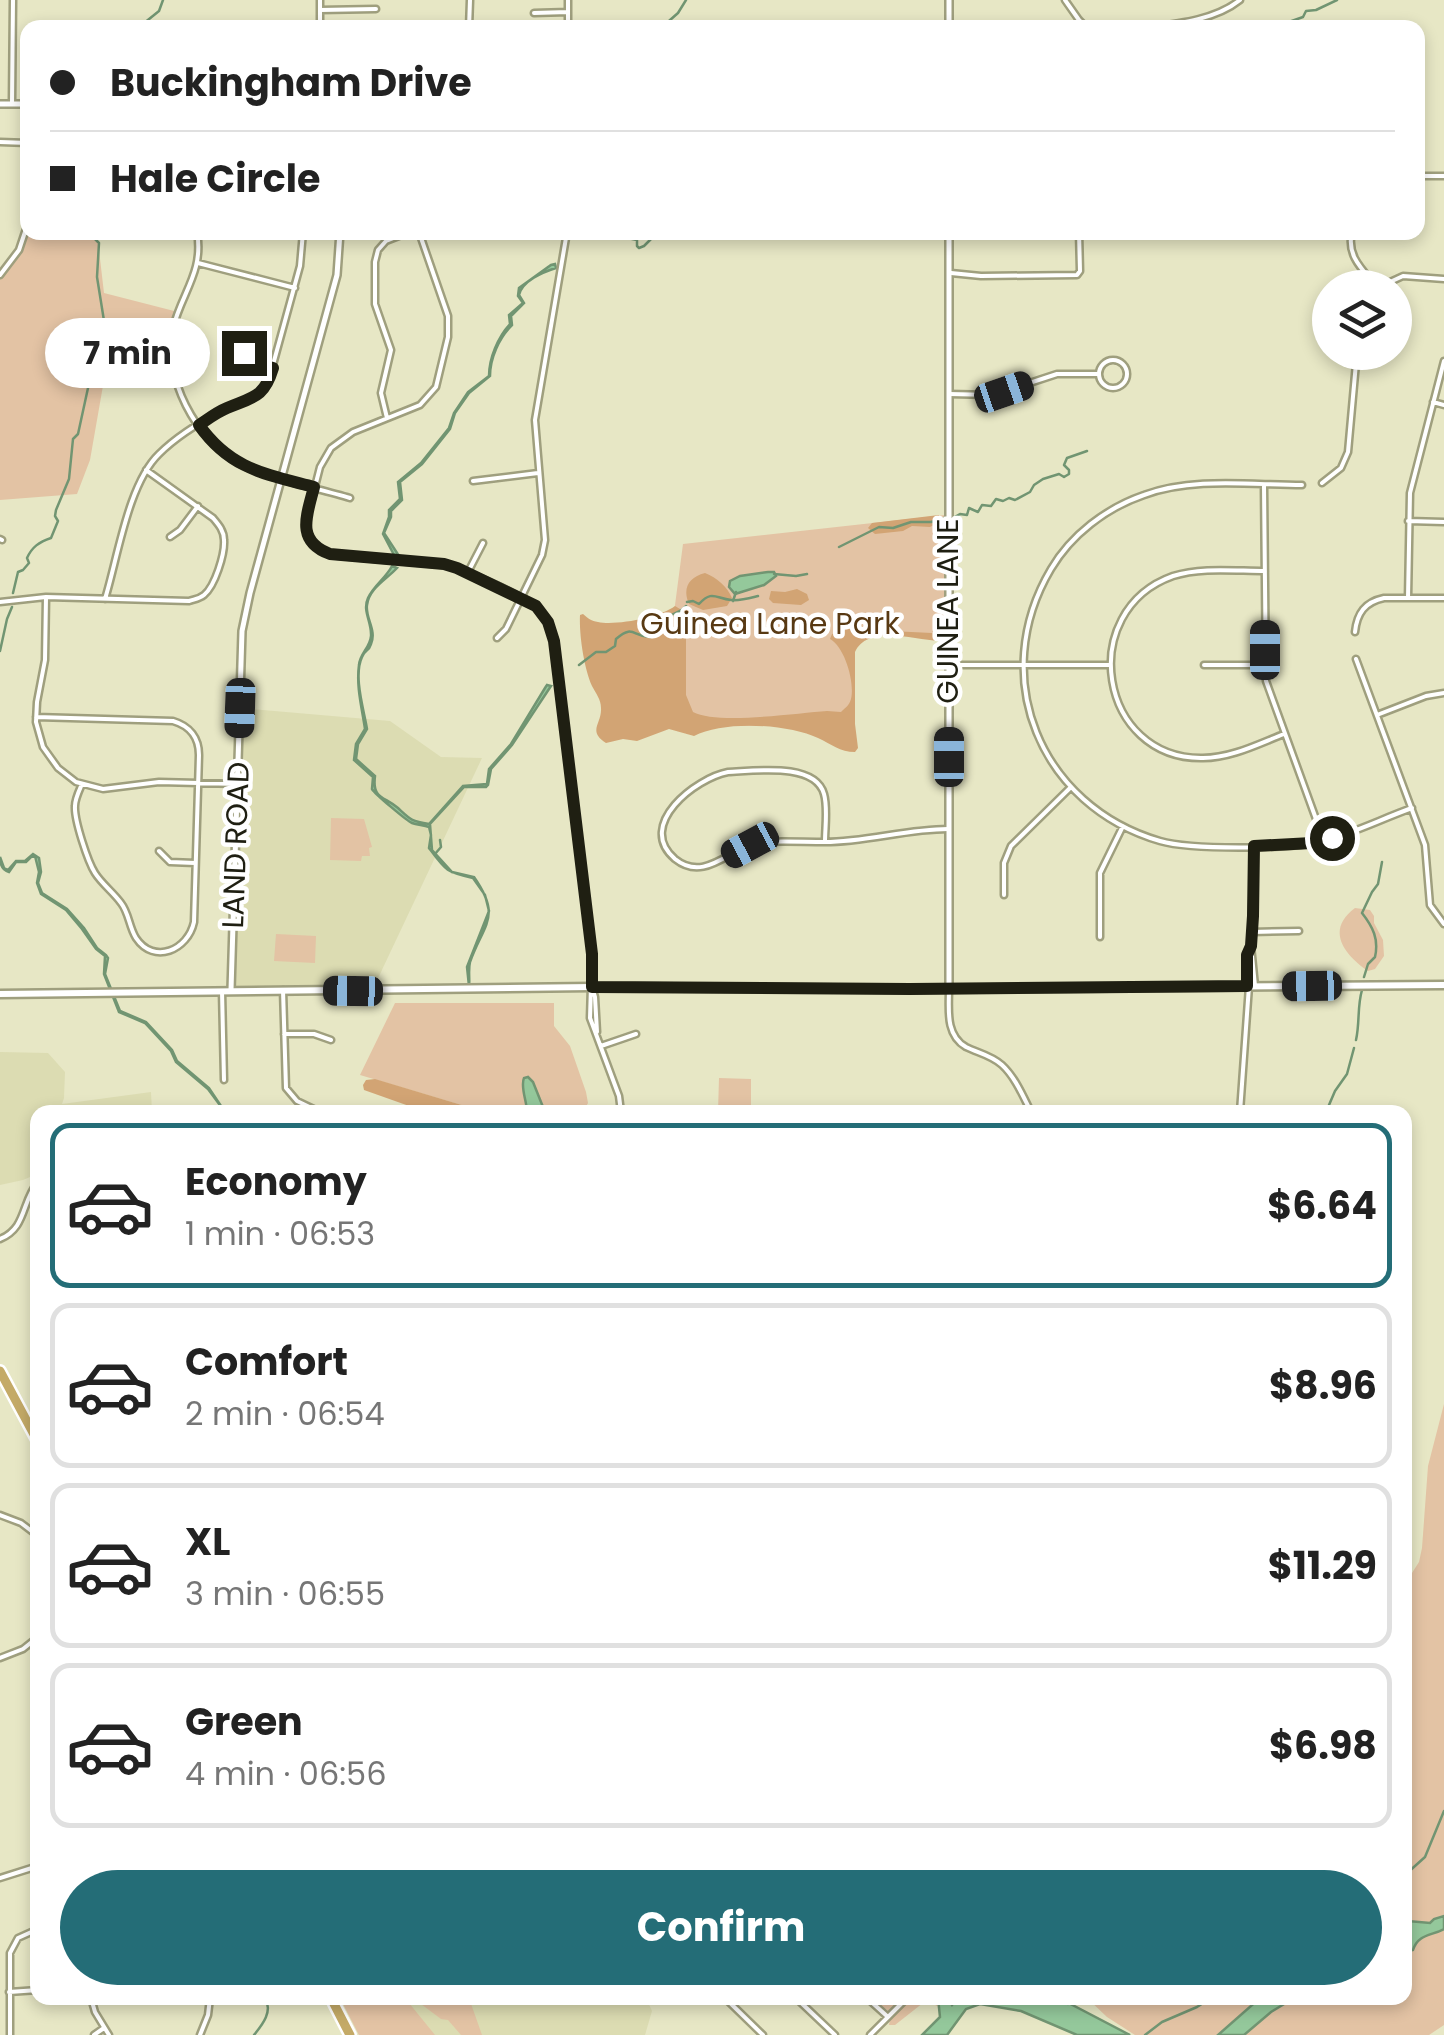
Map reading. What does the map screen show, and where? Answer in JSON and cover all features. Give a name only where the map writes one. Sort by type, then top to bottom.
[{"type":"highway","points":[[0,1371],[30,1427]]},
{"type":"highway","points":[[335,2005],[350,2035]]},
{"type":"main road","points":[[0,994],[592,987],[1444,985]]},
{"type":"street","points":[[12,104],[13,0]]},
{"type":"street","points":[[320,0],[320,20]]},
{"type":"street","points":[[568,0],[568,20]]},
{"type":"street","points":[[1190,20],[1240,0]]},
{"type":"street","points":[[320,10],[376,9]]},
{"type":"street","points":[[534,13],[568,12]]},
{"type":"street","points":[[0,104],[20,104]]},
{"type":"street","points":[[0,275],[16,256],[22,240]]},
{"type":"street","points":[[196,240],[198,264],[174,324],[171,354],[176,384],[184,400],[215,445],[235,461],[350,498]]},
{"type":"street","points":[[105,599],[146,470],[165,449],[222,410],[258,395],[268,383],[300,266],[302,240]]},
{"type":"street","name":"LAND ROAD","points":[[226,990],[242,631],[337,274],[339,240]]},
{"type":"street","points":[[388,418],[382,393],[391,350],[375,304],[375,262],[378,250],[389,240]]},
{"type":"street","points":[[422,240],[447,308],[448,337],[438,382],[420,405],[352,432],[336,444],[322,463],[306,517],[306,530],[314,545],[324,552],[444,564],[468,572],[536,606],[545,617],[554,641],[592,954],[596,1034],[620,1105]]},
{"type":"street","points":[[497,638],[521,598],[545,540],[535,420],[566,240]]},
{"type":"street","name":"GUINEA LANE","points":[[949,240],[949,989]]},
{"type":"street","points":[[949,272],[980,276],[1077,276],[1079,240]]},
{"type":"street","points":[[1351,240],[1354,259],[1363,270]]},
{"type":"street","points":[[198,264],[294,288]]},
{"type":"street","points":[[1412,277],[1444,279]]},
{"type":"street","points":[[239,344],[250,360],[273,368]]},
{"type":"street","points":[[1114,360],[1124,366],[1127,375],[1123,384],[1112,388],[1102,384],[1099,374],[1104,363],[1114,360]]},
{"type":"street","points":[[1408,598],[1410,493],[1444,361]]},
{"type":"street","points":[[1322,483],[1341,468],[1348,452],[1355,370]]},
{"type":"street","points":[[948,394],[993,394],[1057,374],[1099,374]]},
{"type":"street","points":[[1433,402],[1444,405]]},
{"type":"street","points":[[0,602],[46,598],[189,601],[210,590],[220,564],[224,536],[216,521],[146,470]]},
{"type":"street","points":[[473,482],[540,473]]},
{"type":"street","points":[[1264,485],[1268,690],[1324,841]]},
{"type":"street","points":[[1302,485],[1169,488],[1128,501],[1094,521],[1068,544],[1040,587],[1028,620],[1024,665],[1028,707],[1037,734],[1070,788],[1090,806],[1123,826],[1174,844],[1284,846],[1324,841],[1412,808]]},
{"type":"street","points":[[170,536],[180,530],[198,506]]},
{"type":"street","points":[[1408,521],[1444,522]]},
{"type":"street","points":[[468,572],[483,543]]},
{"type":"street","points":[[1265,572],[1191,572],[1160,582],[1123,617],[1114,638],[1110,665],[1118,704],[1128,721],[1144,738],[1172,753],[1215,758],[1284,734]]},
{"type":"street","points":[[46,598],[45,660],[36,717],[38,736],[50,760],[62,772],[82,784],[112,789],[159,782],[238,784]]},
{"type":"street","points":[[1355,632],[1358,615],[1380,598],[1444,598]]},
{"type":"street","points":[[1356,659],[1426,852],[1428,899],[1444,924]]},
{"type":"street","points":[[1204,665],[1265,664]]},
{"type":"street","points":[[949,665],[1110,665]]},
{"type":"street","points":[[1377,715],[1444,693]]},
{"type":"street","points":[[36,717],[173,722],[192,732],[198,744],[194,922],[180,946],[157,952],[136,938],[123,906],[92,869],[74,810],[82,784]]},
{"type":"street","points":[[825,842],[824,794],[812,777],[798,772],[715,775],[674,805],[662,831],[672,856],[698,868],[757,843],[859,842],[913,830],[948,829]]},
{"type":"street","points":[[1004,896],[1004,863],[1011,846],[1070,788]]},
{"type":"street","points":[[1100,936],[1100,872],[1123,826]]},
{"type":"street","points":[[1241,1105],[1250,987],[1247,955],[1252,932],[1254,846]]},
{"type":"street","points":[[159,851],[170,862],[196,863]]},
{"type":"street","points":[[1252,932],[1299,931]]},
{"type":"street","points":[[949,989],[950,1024],[956,1038],[1004,1067],[1027,1105]]},
{"type":"street","points":[[224,1080],[226,990]]},
{"type":"street","points":[[283,990],[286,1088],[305,1105]]},
{"type":"street","points":[[284,1034],[314,1034],[331,1040]]},
{"type":"street","points":[[601,1046],[636,1034]]},
{"type":"street","points":[[0,1239],[16,1229],[30,1191]]},
{"type":"street","points":[[0,1516],[30,1530]]},
{"type":"street","points":[[0,1658],[30,1643]]},
{"type":"street","points":[[0,1878],[30,1869]]},
{"type":"street","points":[[10,2035],[9,1955],[12,1945],[30,1932]]},
{"type":"street","points":[[9,1992],[30,1991]]},
{"type":"street","points":[[94,2005],[108,2035]]},
{"type":"street","points":[[200,2035],[209,2005]]},
{"type":"street","points":[[731,2005],[763,2035]]},
{"type":"street","points":[[803,2005],[835,2035]]},
{"type":"street","points":[[875,2005],[888,2017]]},
{"type":"street","points":[[870,2035],[900,2005]]},
{"type":"street","points":[[94,2035],[104,2028]]},
{"type":"shaded area","points":[[551,265],[556,268],[524,285],[519,295],[524,303],[511,316],[512,325],[496,349],[490,376],[469,393],[455,413],[450,429],[422,464],[400,482],[402,500],[391,511],[384,533],[399,556],[394,555],[383,534],[389,510],[400,499],[398,482],[421,463],[449,428],[454,413],[468,392],[489,376],[491,362],[495,348],[510,324],[509,315],[523,303],[518,296],[519,288]]},
{"type":"shaded area","points":[[939,515],[938,523],[930,527],[912,526],[875,534],[868,528],[872,523]]},
{"type":"shaded area","points":[[392,566],[397,568],[375,589],[368,599],[371,593]]},
{"type":"shaded area","points":[[774,572],[776,576],[764,585],[735,594],[729,587],[730,581],[740,576]]},
{"type":"shaded area","points":[[705,573],[727,590],[732,598],[727,606],[703,610],[689,604],[688,584]]},
{"type":"shaded area","points":[[797,589],[807,594],[809,600],[801,605],[773,603],[769,599],[771,591]]},
{"type":"shaded area","points":[[368,599],[372,639],[363,655],[371,636]]},
{"type":"shaded area","points":[[675,606],[680,609],[676,620],[680,624],[721,622],[736,627],[686,636],[686,695],[693,712],[720,718],[841,712],[850,701],[852,684],[844,657],[830,639],[832,634],[849,629],[932,633],[941,638],[939,641],[881,636],[861,643],[855,652],[855,752],[805,733],[756,726],[722,728],[694,736],[669,729],[637,741],[606,743],[596,731],[601,705],[584,661],[580,615],[596,622],[616,623],[649,617]]},
{"type":"shaded area","points":[[362,657],[360,693],[367,729],[358,744],[356,759],[375,776],[375,789],[380,796],[412,819],[429,824],[463,786],[487,784],[489,769],[511,744],[547,685],[551,686],[512,745],[491,769],[488,785],[464,787],[430,824],[431,834],[429,827],[409,821],[379,796],[372,789],[373,777],[354,760],[356,744],[365,729],[358,681]]},
{"type":"shaded area","points":[[240,708],[390,721],[441,757],[482,758],[372,991],[231,990]]},
{"type":"shaded area","points":[[431,836],[432,850],[452,872],[429,848]]},
{"type":"shaded area","points":[[33,854],[39,858],[38,883],[42,893],[67,909],[108,958],[105,974],[120,1011],[146,1022],[220,1105],[176,1062],[145,1023],[119,1012],[104,974],[105,956],[96,949],[66,910],[41,894],[37,883],[35,856],[26,862],[16,862],[9,872],[0,857],[8,870],[16,861],[25,861]]},
{"type":"shaded area","points":[[489,912],[470,962],[469,986],[467,967]]},
{"type":"shaded area","points":[[0,1052],[48,1053],[65,1072],[62,1104],[151,1092],[152,1105],[30,1105],[30,1177],[0,1185]]},
{"type":"shaded area","points":[[524,1078],[533,1082],[542,1105],[526,1105]]},
{"type":"shaded area","points":[[375,1079],[462,1105],[406,1105],[364,1090],[366,1080]]},
{"type":"shaded area","points":[[1444,1916],[1444,1929],[1422,1938],[1412,1950],[1412,1921],[1430,1923]]},
{"type":"shaded area","points":[[344,2005],[649,2005],[652,2011],[645,2035],[359,2035]]},
{"type":"shaded area","points":[[939,2005],[977,2005],[966,2009],[947,2035],[922,2035],[940,2017]]},
{"type":"shaded area","points":[[986,2005],[1072,2005],[1130,2035],[1077,2035],[1021,2011]]},
{"type":"shaded area","points":[[1252,2005],[1282,2005],[1244,2035],[1218,2035]]},
{"type":"green space","points":[[21,240],[98,240],[104,293],[178,312],[171,346],[173,370],[104,380],[90,460],[77,494],[0,500],[0,275],[16,256]]},
{"type":"green space","name":"Guinea Lane Park","points":[[945,515],[946,633],[855,634],[855,725],[686,726],[672,628],[683,544]]},
{"type":"green space","points":[[331,818],[364,819],[372,847],[370,856],[362,856],[361,861],[330,860]]},
{"type":"green space","points":[[1355,908],[1370,910],[1383,940],[1384,956],[1375,969],[1368,971],[1346,951],[1340,934],[1341,925]]},
{"type":"green space","points":[[276,934],[316,936],[315,963],[274,961]]},
{"type":"green space","points":[[395,1003],[554,1003],[554,1026],[570,1046],[588,1103],[461,1105],[360,1075]]},
{"type":"green space","points":[[719,1078],[751,1079],[751,1105],[718,1105]]},
{"type":"green space","points":[[1444,1404],[1444,2025],[1429,2035],[1135,2035],[1094,2005],[1412,2005],[1412,1573],[1422,1548],[1428,1466]]},
{"type":"green space","points":[[344,2005],[411,2005],[435,2035],[359,2035]]},
{"type":"green space","points":[[422,2005],[471,2005],[482,2035],[461,2035],[448,2020]]},
{"type":"green space","points":[[880,2005],[920,2005],[895,2025],[889,2025],[891,2013]]},
{"type":"waterway","points":[[148,20],[159,11],[163,0]]},
{"type":"waterway","points":[[670,20],[686,0]]},
{"type":"waterway","points":[[1294,20],[1306,11],[1337,0]]},
{"type":"waterway","points":[[13,593],[18,572],[29,563],[29,554],[36,545],[51,538],[58,521],[56,510],[69,479],[73,439],[78,434],[88,388],[102,356],[105,327],[96,240]]},
{"type":"waterway","points":[[637,240],[639,248],[650,240]]},
{"type":"waterway","points":[[953,518],[967,515],[969,508],[978,512],[982,505],[991,506],[996,499],[1015,500],[1043,479],[1059,474],[1064,477],[1069,474],[1064,465],[1067,458],[1087,451]]},
{"type":"waterway","points":[[839,547],[879,527],[944,518]]},
{"type":"waterway","points":[[774,574],[807,574]]},
{"type":"waterway","points":[[733,601],[736,592]]},
{"type":"waterway","points":[[687,602],[699,604],[711,596],[734,600],[758,596]]},
{"type":"waterway","points":[[653,634],[655,621],[686,606]]},
{"type":"waterway","points":[[0,651],[12,607]]},
{"type":"waterway","points":[[579,665],[596,652],[606,652],[615,646],[616,639],[627,632],[651,637]]},
{"type":"waterway","points":[[435,854],[441,847],[440,840]]},
{"type":"waterway","points":[[1364,977],[1375,957],[1376,939],[1362,913],[1378,884],[1382,862]]},
{"type":"waterway","points":[[1356,1040],[1362,990]]},
{"type":"waterway","points":[[1329,1105],[1347,1074],[1354,1048]]},
{"type":"waterway","points":[[1412,1869],[1425,1857],[1444,1811]]},
{"type":"waterway","points":[[254,2035],[264,2022],[267,2005]]},
{"type":"waterway","points":[[1145,2035],[1162,2022],[1200,2005]]},
{"type":"route","points":[[244,353],[255,363],[273,368],[265,389],[199,425],[215,445],[240,464],[314,487],[306,526],[310,541],[318,549],[330,554],[451,566],[530,602],[548,622],[554,641],[592,954],[592,987],[1247,986],[1254,846],[1284,846],[1332,838]]}]
